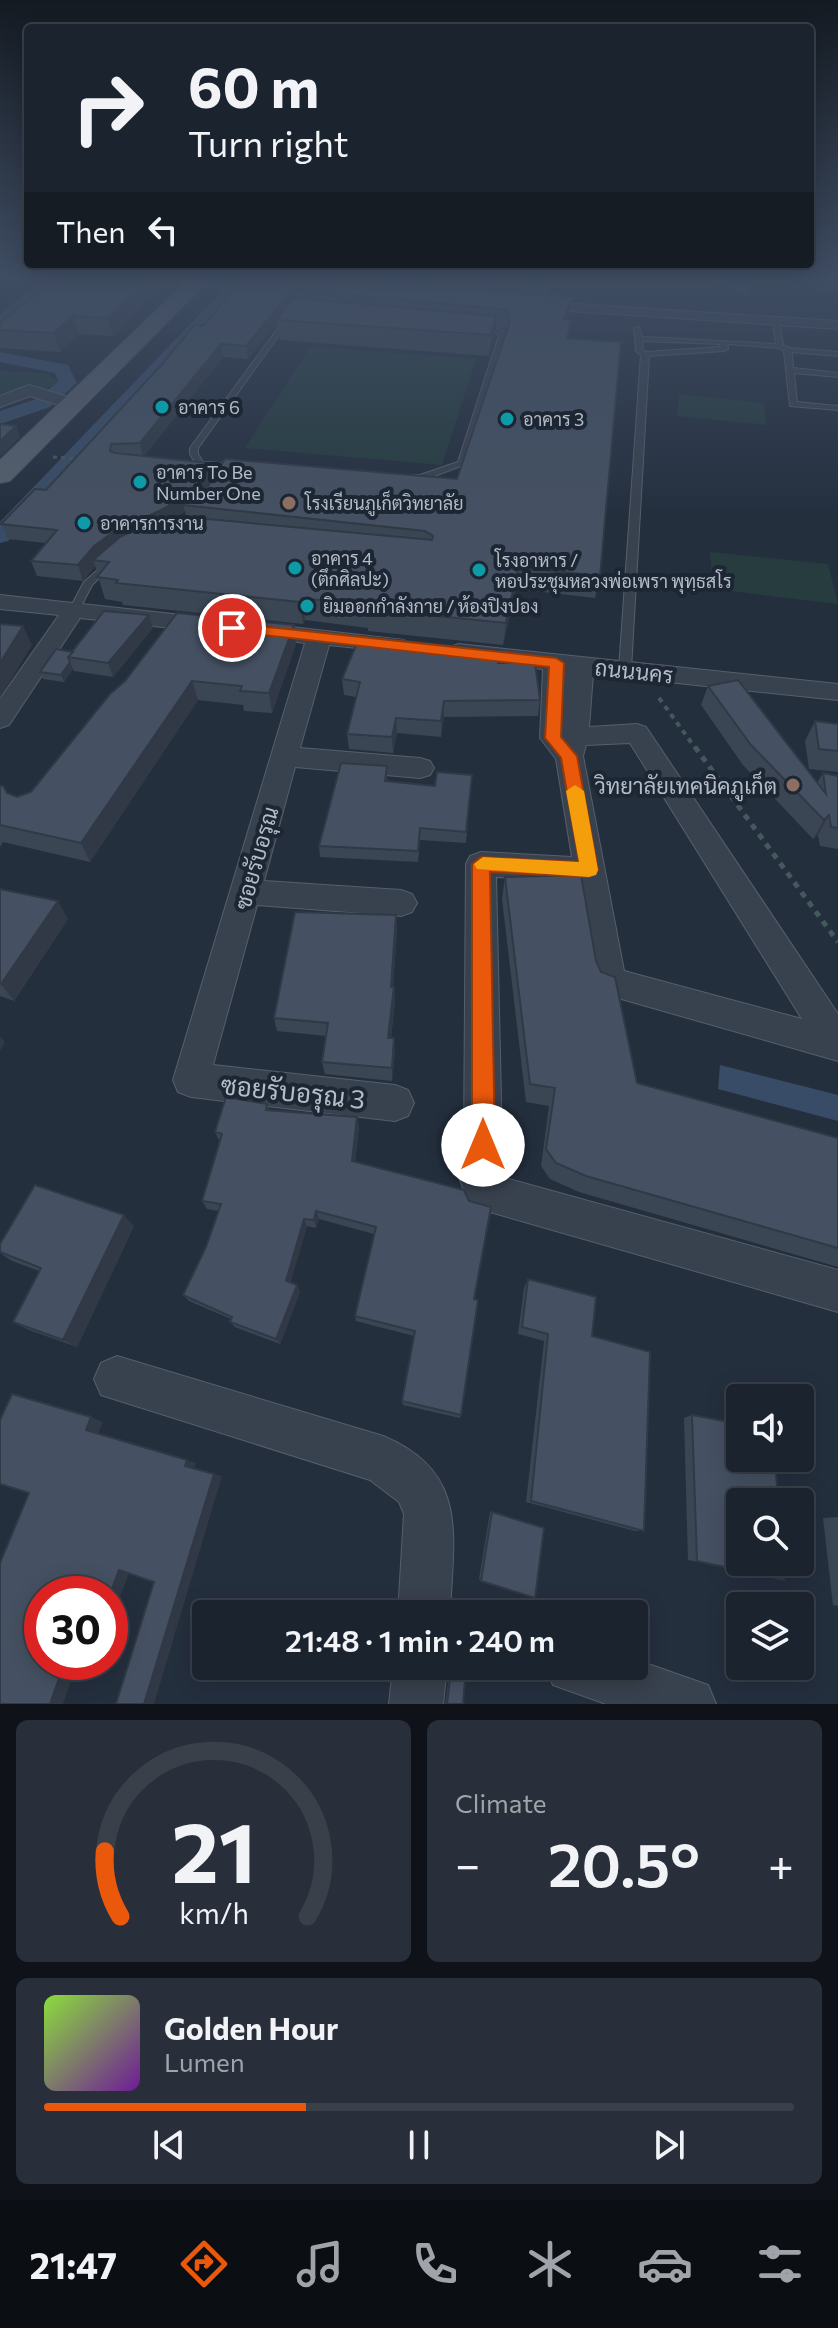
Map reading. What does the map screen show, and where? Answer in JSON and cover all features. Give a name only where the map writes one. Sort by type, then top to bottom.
[{"type":"main road","points":[[0,475],[120,356]]},
{"type":"street","points":[[0,402],[29,390],[69,403]]},
{"type":"street","name":"ถนนนคร","points":[[0,602],[838,692]]},
{"type":"street","points":[[0,719],[74,610]]},
{"type":"street","points":[[157,644],[174,622]]},
{"type":"street","name":"ซอยรับอรุณ","points":[[191,1080],[319,637]]},
{"type":"street","points":[[569,664],[566,744],[609,982],[838,1045]]},
{"type":"street","points":[[566,744],[637,733],[838,1045]]},
{"type":"street","points":[[285,756],[420,768]]},
{"type":"street","points":[[589,870],[481,864],[483,1145],[477,1171],[483,1192],[838,1291]]},
{"type":"street","points":[[246,892],[401,903]]},
{"type":"street","name":"ซอยรับอรุณ 3","points":[[191,1080],[395,1103]]},
{"type":"street","points":[[117,1379],[383,1460],[416,1485],[429,1513],[425,1600]]},
{"type":"street","points":[[416,1704],[419,1680]]},
{"type":"street","points":[[615,1680],[689,1704]]},
{"type":"lane","points":[[200,464],[194,448],[261,356]]},
{"type":"lane","points":[[391,478],[421,478],[462,464],[496,356]]},
{"type":"lane","points":[[625,669],[645,356]]},
{"type":"lane","points":[[786,356],[793,404],[838,408]]},
{"type":"lane","points":[[790,370],[838,375]]},
{"type":"lane","points":[[185,463],[226,470],[256,468]]},
{"type":"lane","points":[[74,610],[88,584],[111,561],[123,555]]},
{"type":"path","points":[[54,457],[91,460]]},
{"type":"path","points":[[658,696],[838,942]]},
{"type":"green space","points":[[305,356],[428,356],[476,359],[442,465],[245,448]]},
{"type":"green space","points":[[0,371],[46,373],[60,382],[0,409]]},
{"type":"green space","points":[[679,394],[764,403],[766,425],[677,416]]},
{"type":"green space","points":[[710,552],[828,564],[838,604],[713,589]]},
{"type":"water","points":[[720,1065],[838,1095],[838,1121],[718,1089]]},
{"type":"building","points":[[169,356],[212,356],[140,443],[111,444],[110,451],[208,463],[206,473],[194,488],[165,508],[112,533],[94,546],[78,565],[31,561],[57,530],[1,524],[35,489],[46,490]]},
{"type":"building","points":[[498,356],[620,356],[600,576],[518,567],[506,623],[367,609],[368,606],[302,598],[300,602],[116,583],[118,580],[97,577],[109,562],[93,560],[120,537],[164,515],[432,540],[433,536],[425,531],[183,505],[209,485],[225,459],[457,479]]},
{"type":"building","points":[[0,424],[16,426],[0,441]]},
{"type":"building","points":[[104,611],[149,615],[108,663],[68,657]]},
{"type":"building","points":[[177,613],[294,625],[269,693],[240,691],[242,686],[192,681],[81,843],[0,825],[0,786],[17,797],[31,792],[110,694],[125,681]]},
{"type":"building","points":[[0,624],[23,626],[0,663]]},
{"type":"building","points":[[360,636],[500,651],[498,663],[535,663],[540,700],[444,701],[441,721],[396,718],[392,737],[347,734],[360,682],[342,679]]},
{"type":"building","points":[[56,649],[73,652],[61,675],[40,672]]},
{"type":"building","points":[[738,680],[826,794],[823,773],[838,776],[838,828],[831,827],[829,815],[824,820],[751,745],[708,686]]},
{"type":"building","points":[[815,721],[838,724],[838,751],[819,749]]},
{"type":"building","points":[[341,763],[387,766],[385,781],[435,786],[437,772],[472,775],[466,832],[420,828],[418,851],[319,846]]},
{"type":"building","points":[[581,875],[596,961],[601,972],[615,977],[637,1083],[838,1138],[838,1248],[586,1176],[556,1163],[546,1149],[555,1088],[530,1084],[505,877]]},
{"type":"building","points":[[0,889],[58,901],[1,984],[0,983]]},
{"type":"building","points":[[295,912],[396,915],[391,987],[394,987],[388,1038],[394,1038],[392,1068],[322,1062],[328,1023],[274,1018]]},
{"type":"building","points":[[226,1097],[267,1104],[266,1110],[357,1117],[352,1161],[464,1190],[469,1201],[491,1207],[474,1299],[478,1300],[461,1415],[402,1401],[415,1331],[355,1316],[376,1227],[316,1211],[314,1220],[304,1219],[286,1281],[297,1285],[276,1339],[230,1322],[232,1317],[183,1295],[206,1247],[221,1204],[202,1201],[222,1134],[215,1132]]},
{"type":"building","points":[[35,1185],[124,1215],[63,1340],[13,1322],[41,1268],[0,1252],[0,1244]]},
{"type":"building","points":[[528,1279],[596,1297],[592,1336],[650,1352],[644,1531],[531,1501],[548,1334],[522,1327]]},
{"type":"building","points":[[12,1394],[91,1417],[86,1430],[187,1460],[185,1466],[214,1474],[144,1704],[116,1704],[123,1680],[128,1680],[128,1665],[154,1582],[119,1570],[117,1576],[24,1576],[24,1680],[58,1680],[50,1704],[0,1704],[0,1563],[29,1493],[0,1484],[0,1420]]},
{"type":"building","points":[[692,1415],[726,1421],[726,1472],[776,1472],[777,1488],[726,1488],[726,1567],[697,1561]]},
{"type":"building","points":[[492,1512],[544,1528],[535,1598],[481,1581]]},
{"type":"building","points":[[450,1680],[465,1680],[463,1704],[447,1704]]},
{"type":"waterway","points":[[0,536],[170,356]]},
{"type":"waterway","points":[[0,357],[62,369],[68,383],[43,403],[0,418]]},
{"type":"slow traffic","points":[[483,864],[589,870],[575,791]]},
{"type":"place","name":"อาคาร 6","points":[[162,407]]},
{"type":"place","name":"อาคาร 3","points":[[507,419]]},
{"type":"place","name":"อาคาร To Be Number One","points":[[140,482]]},
{"type":"place","name":"โรงเรียนภูเก็ตวิทยาลัย","points":[[289,503]]},
{"type":"place","name":"อาคารการงาน","points":[[84,523]]},
{"type":"place","name":"อาคาร 4 (ตึกศิลปะ)","points":[[295,568]]},
{"type":"place","name":"โรงอาหาร / หอประชุมหลวงพ่อเพรา พุทฺธสโร","points":[[479,570]]},
{"type":"place","name":"ยิมออกกำลังกาย / ห้องปิงปอง","points":[[307,606]]},
{"type":"place","name":"วิทยาลัยเทคนิคภูเก็ต","points":[[793,785]]},
{"type":"route","points":[[232,628],[556,663],[553,738],[569,756],[589,870],[481,864],[483,1145]]}]
